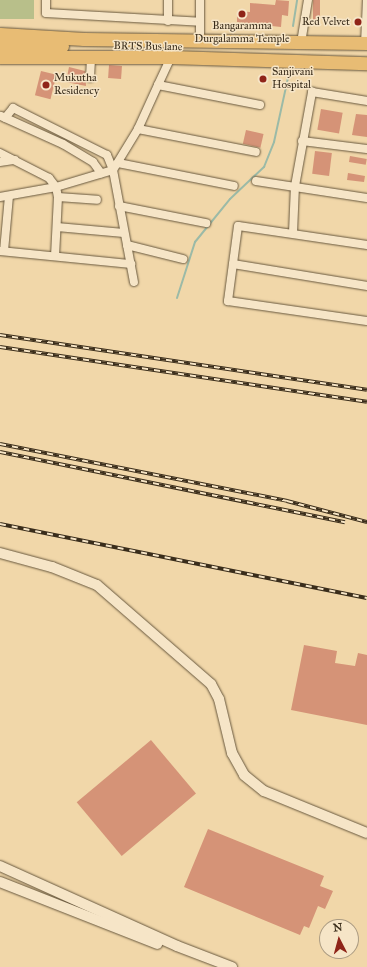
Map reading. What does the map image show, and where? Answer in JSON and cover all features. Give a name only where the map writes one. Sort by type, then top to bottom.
[{"type":"main road","points":[[0,34],[200,42],[301,43],[366,46]]},
{"type":"main road","name":"BRTS Bus lane","points":[[0,46],[366,46]]},
{"type":"main road","points":[[0,57],[171,57],[367,63]]},
{"type":"street","points":[[46,0],[46,13],[200,22]]},
{"type":"street","points":[[168,0],[168,20]]},
{"type":"street","points":[[200,0],[200,42]]},
{"type":"street","points":[[301,43],[308,0]]},
{"type":"street","points":[[366,46],[367,0]]},
{"type":"street","points":[[90,78],[92,57]]},
{"type":"street","points":[[0,198],[56,188],[109,170],[138,129],[171,57]]},
{"type":"street","points":[[158,85],[260,105]]},
{"type":"street","points":[[293,233],[295,186],[302,141],[313,91],[367,101]]},
{"type":"street","points":[[134,282],[127,263],[127,245],[122,233],[119,206],[109,170],[107,155],[96,148],[13,108],[6,114],[109,170],[234,186]]},
{"type":"street","points":[[138,129],[256,152]]},
{"type":"street","points":[[302,141],[367,149]]},
{"type":"street","points":[[0,153],[49,178],[56,188],[58,197],[54,256]]},
{"type":"street","points":[[0,162],[15,160]]},
{"type":"street","points":[[256,181],[367,198]]},
{"type":"street","points":[[9,196],[2,251],[127,263]]},
{"type":"street","points":[[58,197],[97,200]]},
{"type":"street","points":[[119,206],[206,224]]},
{"type":"street","points":[[367,245],[238,226],[228,301],[367,321]]},
{"type":"street","points":[[57,227],[122,233]]},
{"type":"street","points":[[127,245],[183,259]]},
{"type":"street","points":[[233,264],[367,286]]},
{"type":"street","points":[[0,553],[52,567],[97,585],[211,684],[219,699],[232,753],[244,775],[264,791],[367,833]]},
{"type":"street","points":[[0,866],[177,946],[232,967]]},
{"type":"street","points":[[0,882],[49,902],[111,924],[210,967]]},
{"type":"green space","points":[[0,0],[34,0],[34,19],[0,19]]},
{"type":"building","points":[[276,0],[289,1],[288,16],[282,15],[281,27],[237,22],[237,11],[250,12],[250,3],[275,5]]},
{"type":"building","points":[[313,0],[320,0],[320,20],[313,20]]},
{"type":"building","points":[[109,65],[122,66],[121,79],[108,78]]},
{"type":"building","points":[[69,67],[85,71],[86,86],[66,82]]},
{"type":"building","name":"Mukutha Residency","points":[[41,71],[57,75],[50,99],[35,95]]},
{"type":"building","points":[[321,109],[343,113],[339,134],[317,130]]},
{"type":"building","points":[[356,114],[367,115],[367,137],[352,135]]},
{"type":"building","points":[[246,130],[264,134],[260,148],[243,144]]},
{"type":"building","points":[[315,151],[332,153],[329,176],[312,174]]},
{"type":"building","points":[[350,156],[367,159],[366,165],[349,162]]},
{"type":"building","points":[[348,173],[365,176],[364,182],[347,180]]},
{"type":"building","points":[[304,645],[337,651],[335,663],[355,666],[358,653],[367,655],[367,725],[291,710]]},
{"type":"building","points":[[151,740],[196,794],[122,856],[77,802]]},
{"type":"building","points":[[208,829],[324,876],[320,886],[333,891],[325,909],[318,906],[309,928],[304,926],[300,935],[184,887]]},
{"type":"waterway","points":[[293,26],[297,0]]},
{"type":"waterway","points":[[177,298],[195,242],[230,199],[264,167],[274,142],[289,73]]},
{"type":"railway","points":[[0,335],[367,390]]},
{"type":"railway","points":[[0,347],[367,402]]},
{"type":"railway","points":[[0,444],[287,501],[367,522]]},
{"type":"railway","points":[[0,452],[345,522]]},
{"type":"railway","points":[[0,524],[367,598]]},
{"type":"place","name":"Bangaramma Durgalamma Temple","points":[[242,14]]},
{"type":"place","name":"Red Velvet","points":[[358,22]]},
{"type":"place","name":"Sanjivani Hospital","points":[[263,79]]},
{"type":"place","name":"Mukutha Residency","points":[[46,85]]}]
